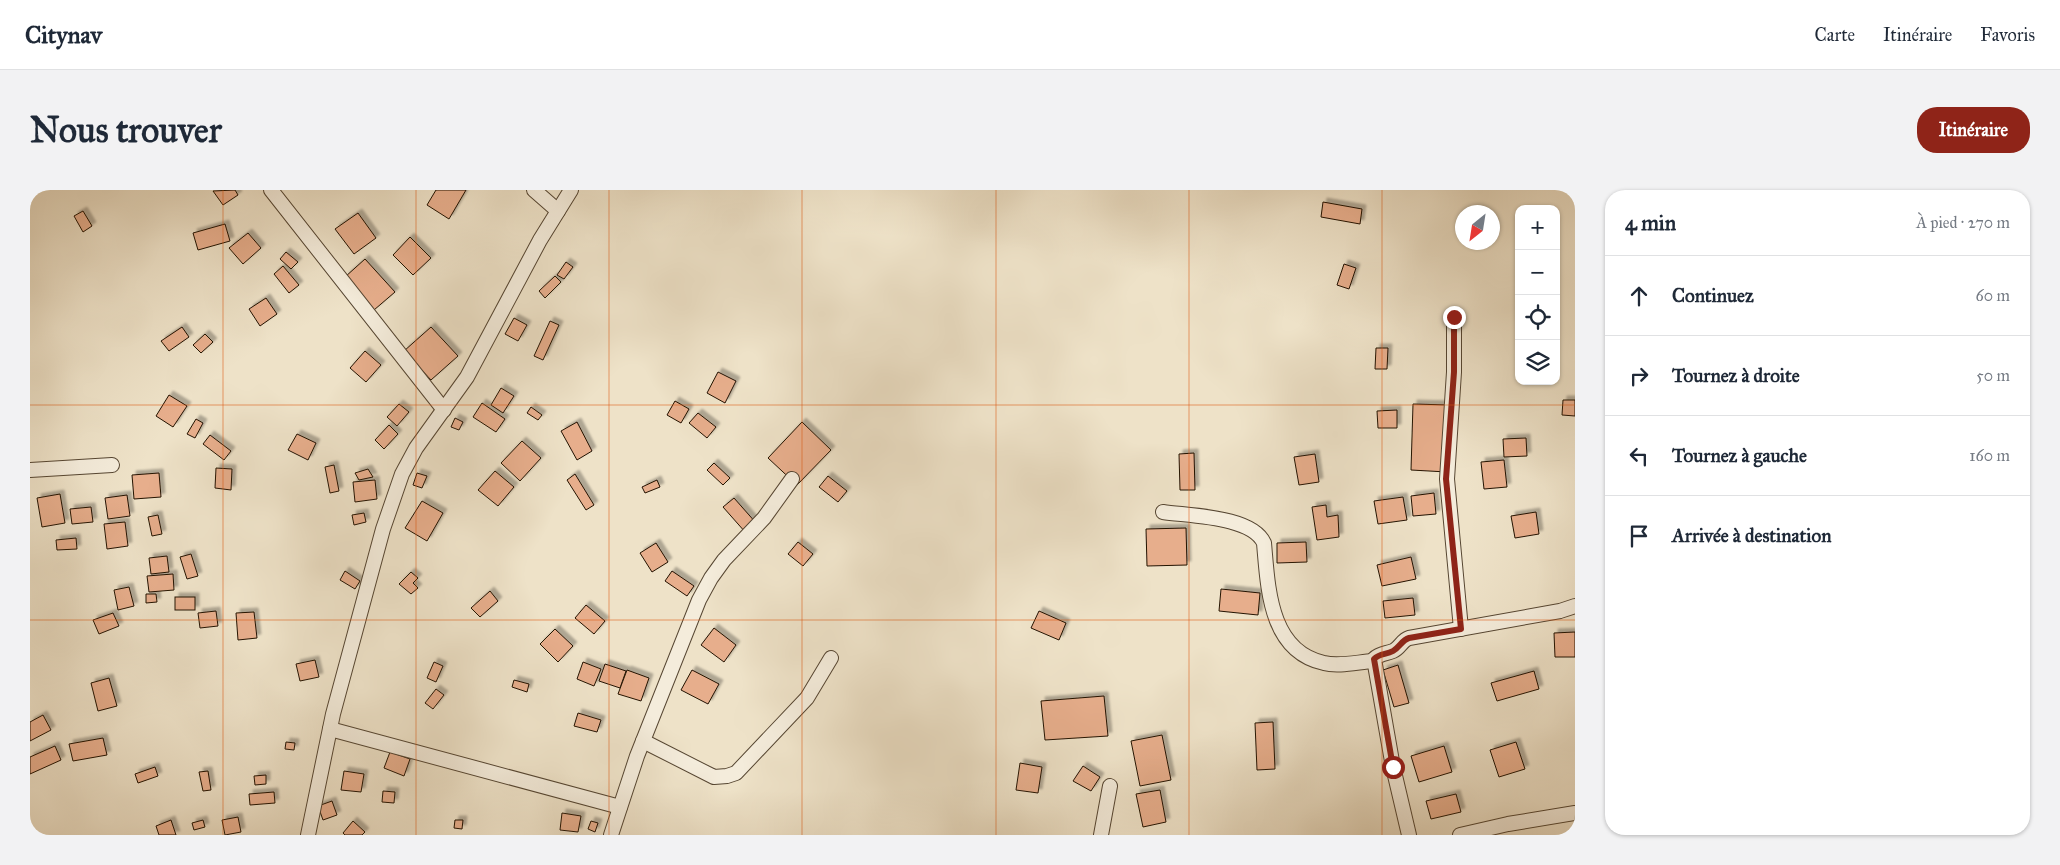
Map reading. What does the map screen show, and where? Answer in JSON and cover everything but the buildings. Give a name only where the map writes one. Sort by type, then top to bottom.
[{"type":"street","points":[[270,190],[444,410]]},
{"type":"street","points":[[534,190],[558,211]]},
{"type":"street","points":[[308,835],[330,729],[383,530],[402,474],[416,448],[467,377],[540,240],[571,190]]},
{"type":"street","points":[[1454,317],[1454,372],[1446,479],[1461,629]]},
{"type":"street","points":[[30,470],[112,465]]},
{"type":"street","points":[[610,835],[643,741],[686,632],[711,578],[724,560],[764,518],[792,479]]},
{"type":"street","points":[[1163,512],[1228,520],[1255,530],[1261,535],[1264,543],[1270,600],[1274,615],[1285,636],[1299,651],[1312,660],[1326,664],[1373,661]]},
{"type":"street","points":[[1409,835],[1393,767],[1373,661],[1376,656],[1394,650],[1405,639],[1560,611],[1575,606]]},
{"type":"street","points":[[643,741],[714,777],[736,773],[807,698],[831,658]]},
{"type":"street","points":[[330,729],[620,807]]},
{"type":"street","points":[[1101,835],[1110,786]]},
{"type":"street","points":[[1460,835],[1508,824],[1575,813]]},
{"type":"route","points":[[1393,767],[1373,661],[1376,656],[1397,648],[1405,639],[1461,629],[1446,479],[1454,372],[1454,317]]}]
